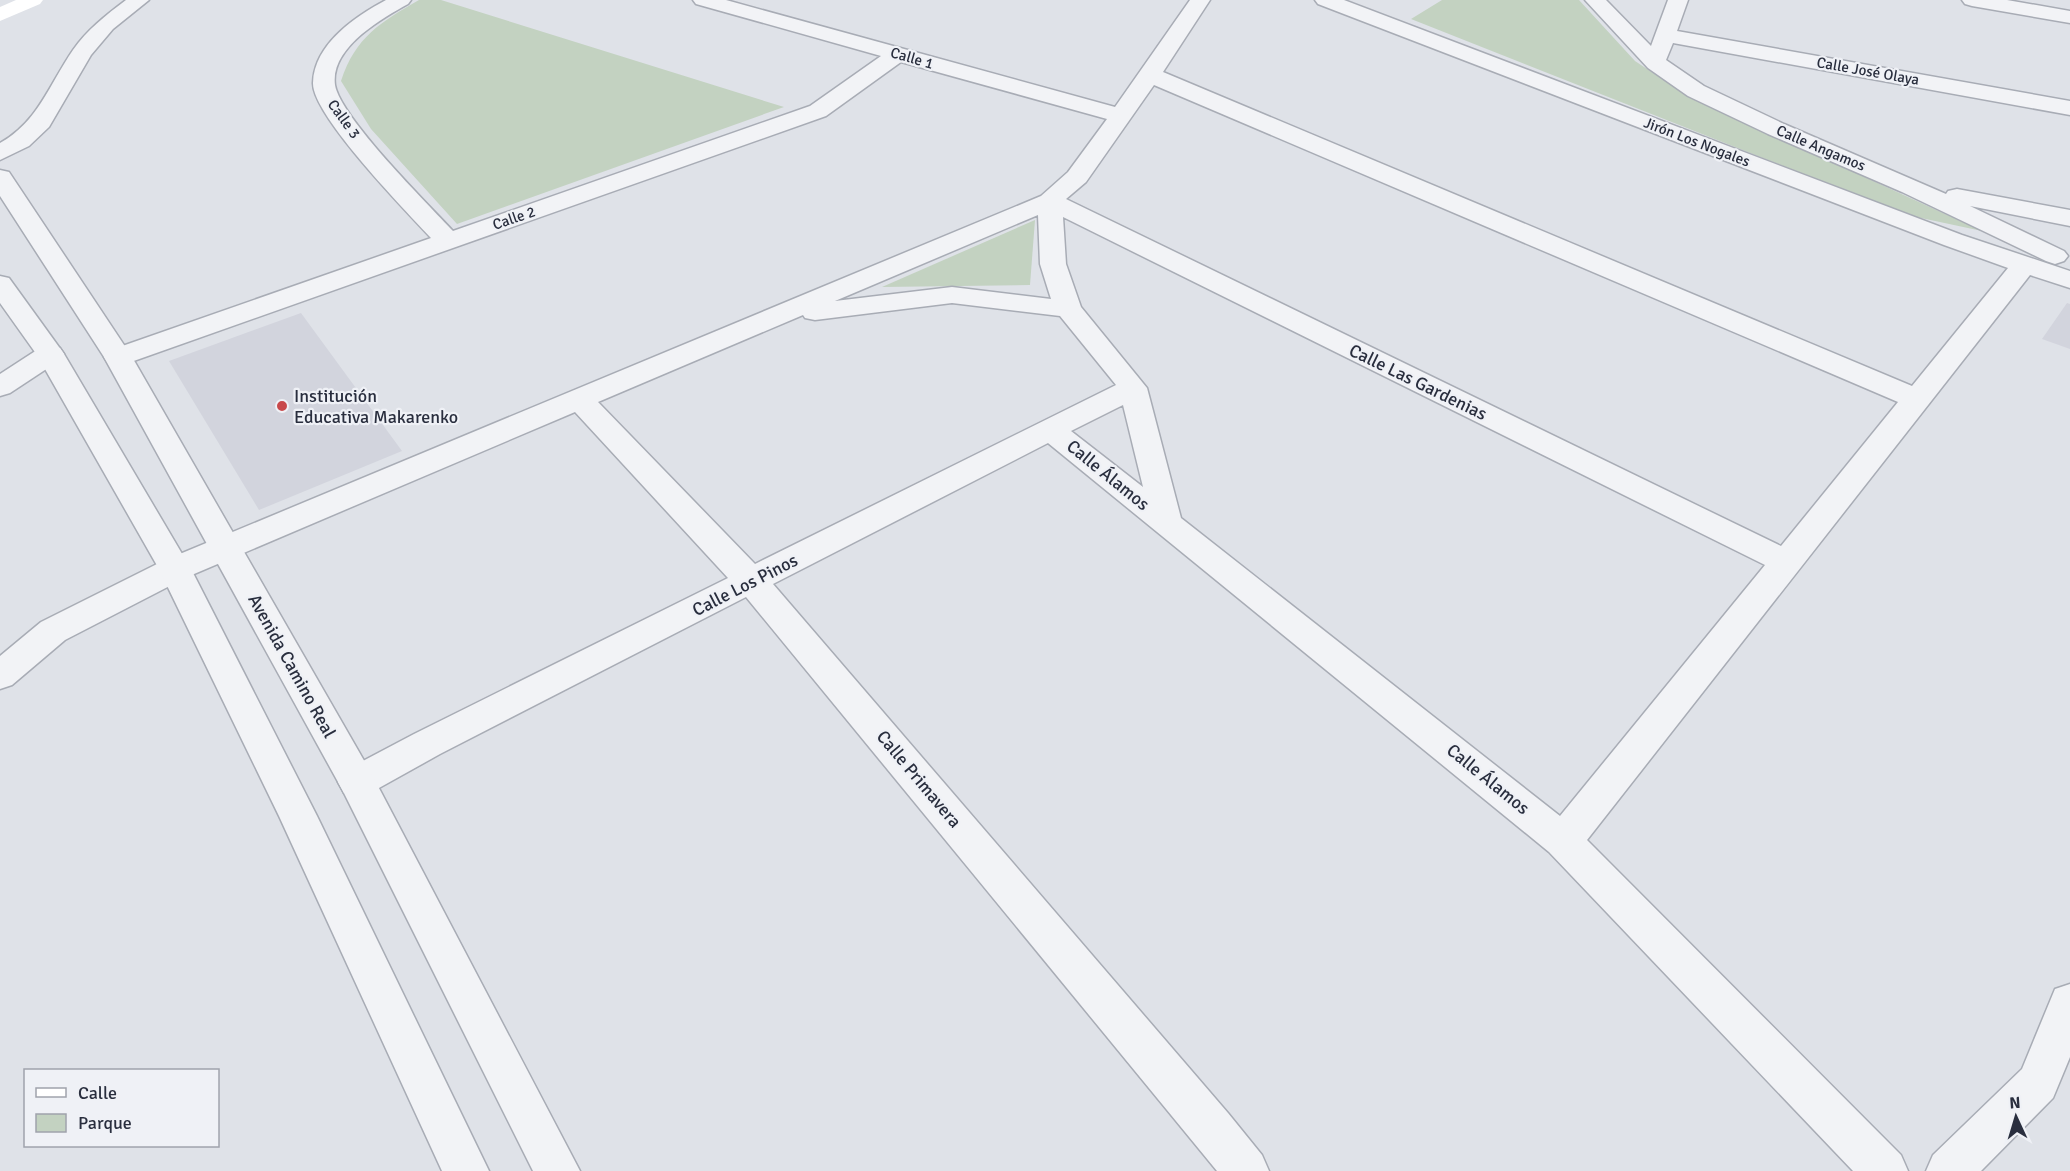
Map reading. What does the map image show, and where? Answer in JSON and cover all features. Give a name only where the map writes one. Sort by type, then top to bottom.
[{"type":"main road","points":[[0,15],[33,0]]},
{"type":"street","points":[[0,153],[21,141],[41,122],[82,52],[106,25],[139,0]]},
{"type":"street","name":"Calle 3","points":[[401,0],[371,16],[352,32],[339,47],[328,66],[323,86],[332,106],[376,161],[448,241]]},
{"type":"street","name":"Calle 1","points":[[703,0],[1121,116]]},
{"type":"street","points":[[0,676],[53,632],[175,569],[1050,201],[1077,177],[1200,0]]},
{"type":"street","name":"Jirón Los Nogales","points":[[1325,0],[1953,240],[2070,280]]},
{"type":"street","name":"Calle Angamos","points":[[1595,0],[1656,63],[1696,91],[1776,129],[1911,187],[2070,264]]},
{"type":"street","points":[[1656,63],[1678,0]]},
{"type":"street","points":[[1972,0],[2070,17]]},
{"type":"street","name":"Calle José Olaya","points":[[1665,34],[2070,108]]},
{"type":"street","name":"Calle 2","points":[[118,357],[818,111],[898,54]]},
{"type":"street","points":[[1150,75],[1917,399]]},
{"type":"street","name":"Avenida Camino Real","points":[[0,177],[118,357],[357,782],[557,1171]]},
{"type":"street","points":[[1911,187],[2070,218]]},
{"type":"street","points":[[1050,201],[1053,264],[1068,309],[1133,388],[1167,523]]},
{"type":"street","name":"Calle Las Gardenias","points":[[1050,201],[1786,562]]},
{"type":"street","points":[[1563,841],[2024,265]]},
{"type":"street","points":[[0,284],[50,354],[175,569],[298,816],[466,1171]]},
{"type":"street","points":[[777,316],[952,296],[1068,309]]},
{"type":"street","points":[[0,387],[50,354]]},
{"type":"street","name":"Calle Los Pinos","points":[[357,782],[427,744],[1133,388]]},
{"type":"street","name":"Calle Primavera","points":[[579,399],[752,582],[1205,1119],[1246,1171]]},
{"type":"street","name":"Calle Álamos","points":[[1051,430],[1563,841],[1885,1171]]},
{"type":"street","points":[[1949,1171],[2038,1083],[2070,1003]]},
{"type":"shaded area","points":[[2067,303],[2070,304],[2070,349],[2042,339]]},
{"type":"shaded area","name":"Institución Educativa Makarenko","points":[[301,313],[402,451],[259,510],[169,361]]},
{"type":"green space","points":[[419,0],[441,0],[784,107],[457,224],[371,129],[341,81],[354,53],[371,32]]},
{"type":"green space","points":[[1442,0],[1579,0],[1635,61],[1688,96],[1982,231],[1907,215],[1411,19]]},
{"type":"green space","points":[[1035,220],[1030,285],[882,287]]},
{"type":"place","name":"Institución Educativa Makarenko","points":[[282,406]]}]
